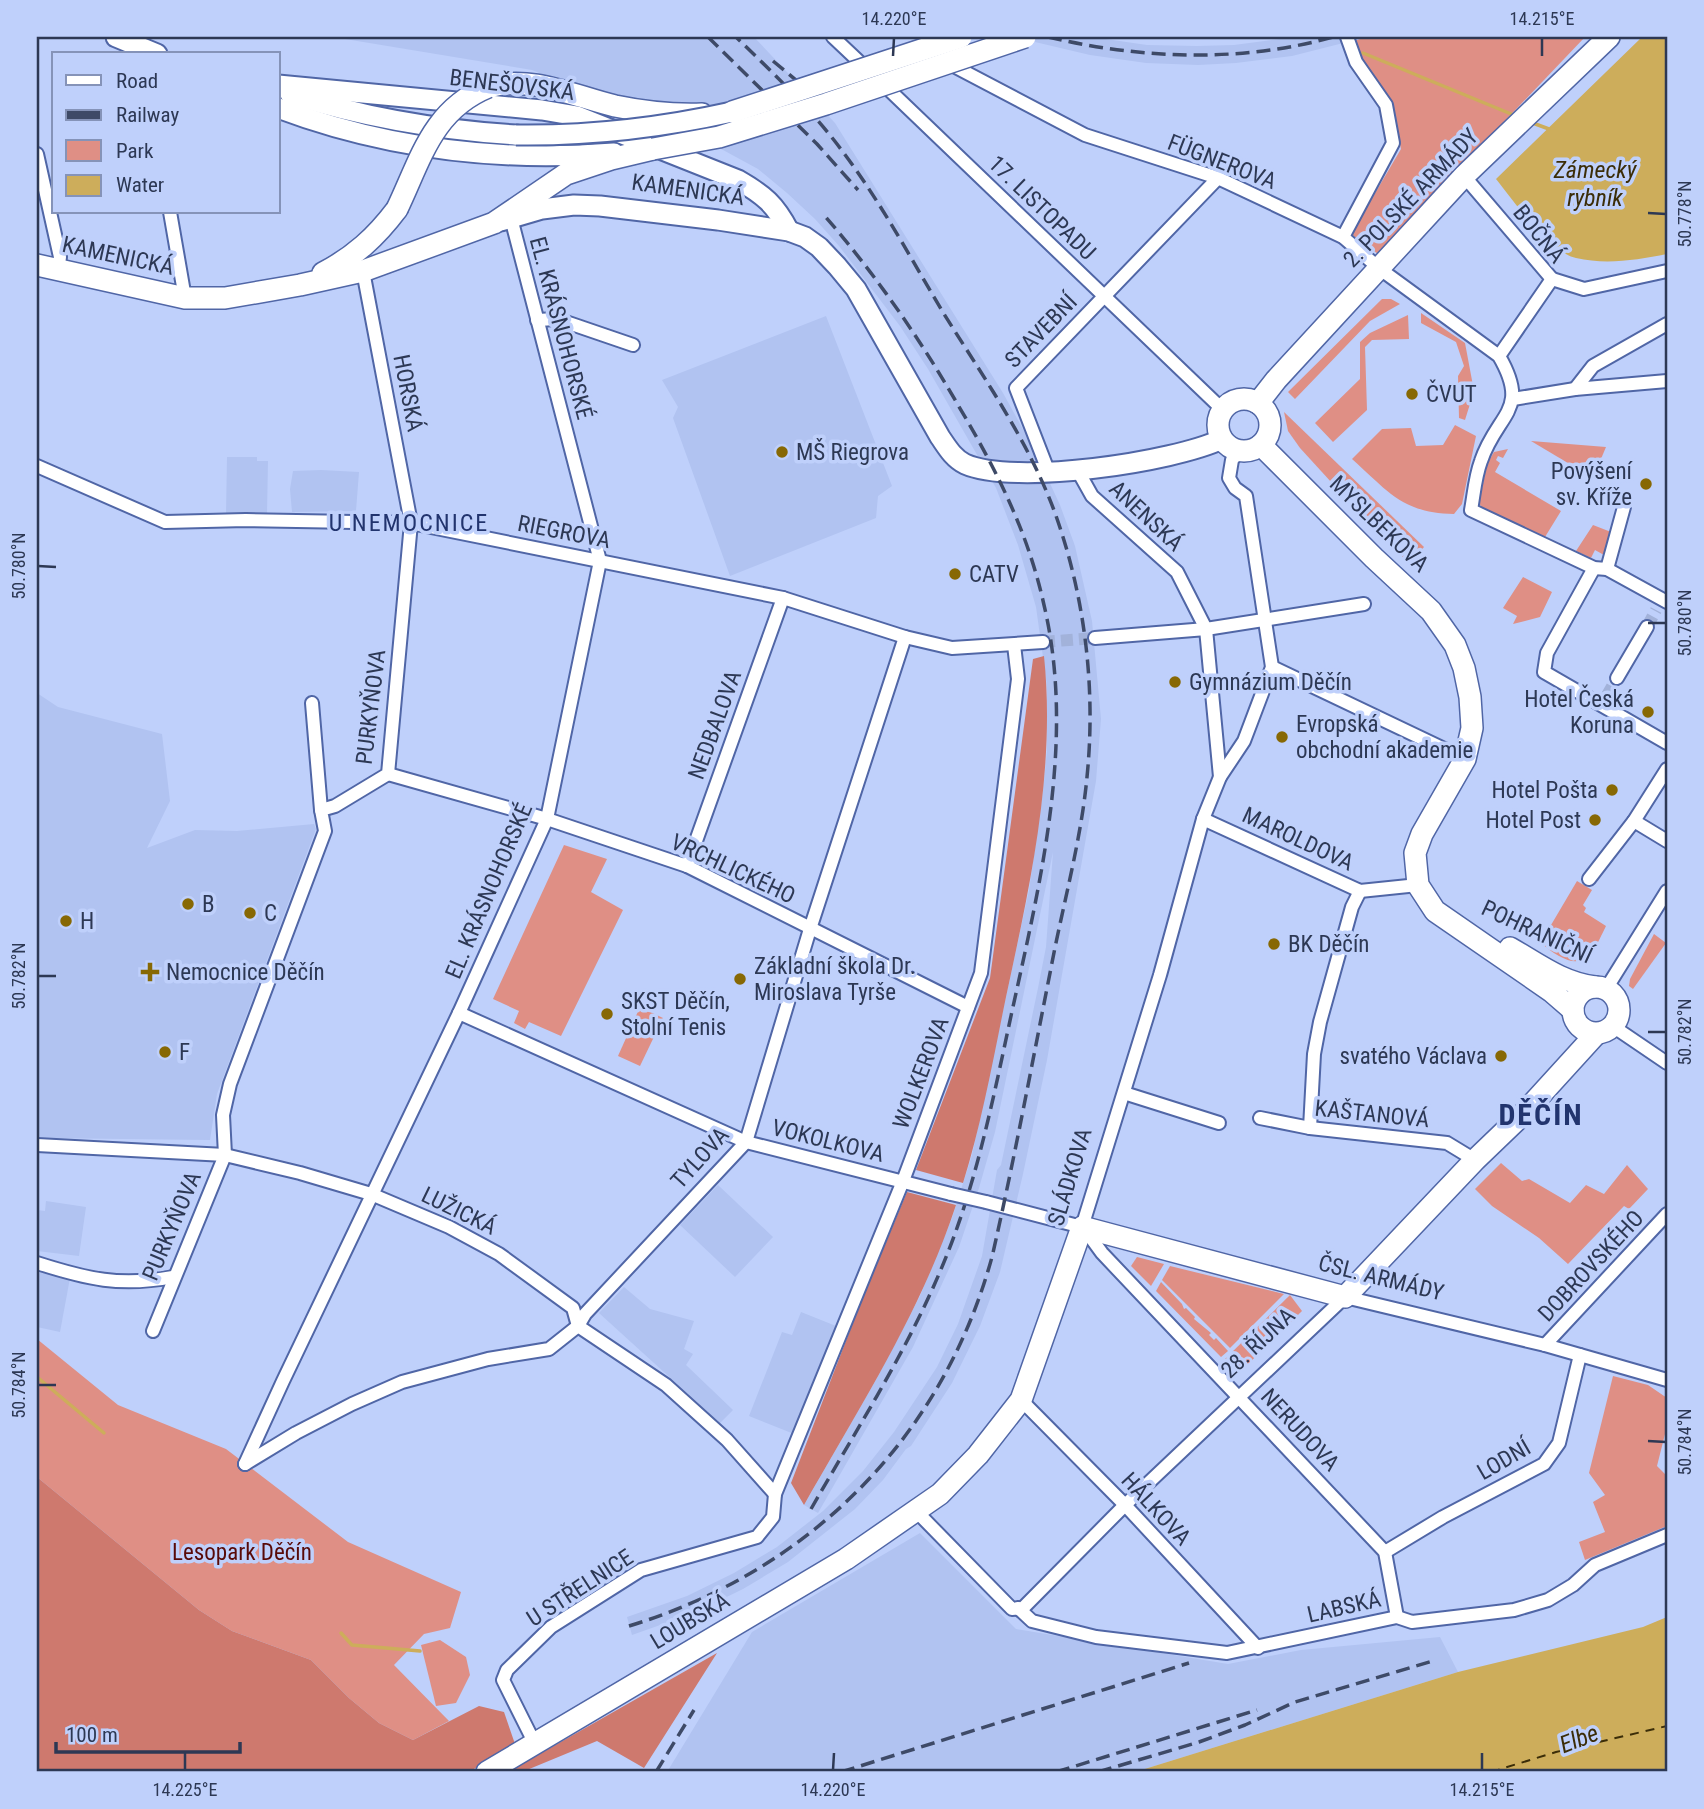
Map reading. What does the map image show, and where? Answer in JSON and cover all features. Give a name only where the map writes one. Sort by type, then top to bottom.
[{"type":"main road","points":[[300,285],[341,263],[378,234],[397,209],[438,124],[467,97],[488,87],[528,83],[638,110],[691,114],[732,112],[961,37]]},
{"type":"main road","points":[[502,221],[555,180],[611,159],[719,137],[827,104],[1025,37]]},
{"type":"main road","name":"2. POLSKÉ ARMÁDY","points":[[1258,402],[1464,176],[1609,37]]},
{"type":"main road","name":"KAMENICKÁ","points":[[37,265],[185,298],[225,298],[363,271],[502,221]]},
{"type":"main road","points":[[1246,399],[1258,402],[1267,411],[1270,424],[1268,436],[1261,445],[1250,451],[1230,445],[1218,429],[1223,410],[1233,401],[1246,399]]},
{"type":"main road","name":"MYSLBEKOVA","points":[[1261,445],[1431,611],[1445,628],[1464,668],[1473,716],[1465,759]]},
{"type":"main road","points":[[1418,885],[1415,853],[1422,834],[1465,759]]},
{"type":"main road","name":"POHRANIČNÍ","points":[[1418,885],[1436,911],[1551,991],[1573,1014]]},
{"type":"main road","name":"POHRANIČNÍ","points":[[1457,925],[1487,934],[1560,978],[1600,988]]},
{"type":"main road","points":[[1600,988],[1615,995],[1620,1006],[1620,1017],[1605,1031],[1578,1026],[1573,1014],[1576,997],[1584,990],[1600,988]]},
{"type":"main road","name":"28. ŘÍJNA","points":[[1525,1112],[1571,1037],[1573,1014]]},
{"type":"main road","name":"28. ŘÍJNA","points":[[1345,1297],[1475,1160],[1605,1031]]},
{"type":"main road","name":"ČSL. ARMÁDY","points":[[1082,1227],[1345,1297]]},
{"type":"main road","name":"SLÁDKOVA","points":[[917,1511],[940,1494],[978,1455],[1021,1400],[1082,1227]]},
{"type":"main road","name":"LOUBSKÁ","points":[[487,1772],[846,1559],[917,1511]]},
{"type":"street","points":[[116,37],[151,52]]},
{"type":"street","name":"17. LISTOPADU","points":[[833,37],[1223,410]]},
{"type":"street","name":"FÜGNEROVA","points":[[911,37],[941,59],[1085,135],[1219,178],[1343,237],[1380,268],[1499,356]]},
{"type":"street","points":[[1343,237],[1393,143],[1386,106],[1356,62],[1347,37]]},
{"type":"street","name":"BENEŠOVSKÁ","points":[[280,85],[542,110],[577,116],[738,180],[762,194],[779,211],[789,231]]},
{"type":"street","points":[[280,91],[384,120],[454,131],[516,135],[589,134],[638,129],[732,112]]},
{"type":"street","points":[[280,109],[324,125],[381,140],[460,152],[515,156],[591,155],[653,149]]},
{"type":"street","points":[[37,154],[60,257],[58,270]]},
{"type":"street","name":"BOČNÁ","points":[[1464,176],[1552,279],[1499,356]]},
{"type":"street","name":"STAVEBNÍ","points":[[1049,473],[1016,388],[1219,178]]},
{"type":"street","name":"KAMENICKÁ","points":[[502,221],[542,209],[574,205],[600,206],[718,220],[789,231],[805,237],[819,247],[856,289],[940,437],[954,457],[965,464],[985,470],[1049,473],[1078,471],[1230,445]]},
{"type":"street","points":[[170,214],[185,298]]},
{"type":"street","name":"EL. KRÁSNOHORSKÉ","points":[[245,1464],[459,1013],[547,819],[600,561],[537,320],[502,221]]},
{"type":"street","name":"HORSKÁ","points":[[363,271],[411,523]]},
{"type":"street","points":[[1552,279],[1584,289],[1667,271]]},
{"type":"street","points":[[537,320],[557,318],[634,345]]},
{"type":"street","points":[[1575,389],[1593,366],[1667,324]]},
{"type":"street","points":[[1499,356],[1510,375],[1513,399],[1481,461],[1471,510],[1600,568],[1662,604]]},
{"type":"street","points":[[1513,399],[1575,389],[1667,381]]},
{"type":"street","points":[[1230,445],[1232,460],[1228,478],[1235,488],[1246,496],[1272,667],[1465,759]]},
{"type":"street","name":"RIEGROVA","points":[[37,466],[165,522],[246,520],[411,523],[783,598],[905,637],[952,648],[1043,642]]},
{"type":"street","name":"ANENSKÁ","points":[[1078,471],[1092,496],[1177,572],[1206,629]]},
{"type":"street","points":[[1624,507],[1600,568],[1547,653],[1544,672],[1604,702],[1667,743]]},
{"type":"street","name":"PURKYŇOVA","points":[[153,1331],[225,1155],[223,1115],[230,1084],[325,831],[321,810],[335,806],[388,774],[411,523]]},
{"type":"street","name":"NEDBALOVA","points":[[687,866],[783,598]]},
{"type":"street","points":[[1095,638],[1206,629],[1364,604]]},
{"type":"street","points":[[1616,678],[1647,627]]},
{"type":"street","points":[[1206,629],[1220,778]]},
{"type":"street","name":"TYLOVA","points":[[245,1464],[349,1405],[402,1382],[488,1359],[549,1349],[578,1326],[585,1314],[746,1142],[810,929],[905,637]]},
{"type":"street","name":"WOLKEROVA","points":[[775,1494],[903,1181],[981,974],[1018,679],[1014,645]]},
{"type":"street","name":"SLÁDKOVA","points":[[1082,1227],[1160,975],[1203,819],[1220,778],[1244,741],[1272,667]]},
{"type":"street","points":[[312,703],[321,810]]},
{"type":"street","points":[[1589,879],[1634,821],[1667,769]]},
{"type":"street","name":"VRCHLICKÉHO","points":[[388,774],[547,819],[687,866],[968,1007]]},
{"type":"street","name":"MAROLDOVA","points":[[1203,819],[1360,891],[1418,885]]},
{"type":"street","points":[[1634,821],[1667,841]]},
{"type":"street","points":[[1310,1128],[1314,1054],[1320,1022],[1352,907],[1360,891]]},
{"type":"street","points":[[1600,988],[1667,891]]},
{"type":"street","name":"VOKOLKOVA","points":[[459,1013],[746,1142],[1082,1227]]},
{"type":"street","points":[[1605,1031],[1667,1063]]},
{"type":"street","points":[[1124,1093],[1219,1123]]},
{"type":"street","name":"KAŠTANOVÁ","points":[[1260,1118],[1310,1128],[1447,1143],[1475,1160]]},
{"type":"street","name":"LUŽICKÁ","points":[[37,1145],[225,1155],[371,1194],[449,1227],[499,1254],[573,1308],[578,1326],[666,1385],[727,1440],[775,1494]]},
{"type":"street","name":"DOBROVSKÉHO","points":[[1545,1345],[1667,1214]]},
{"type":"street","name":"NERUDOVA","points":[[1082,1227],[1102,1253],[1385,1552]]},
{"type":"street","points":[[37,1263],[107,1282],[144,1282],[173,1277]]},
{"type":"street","name":"ČSL. ARMÁDY","points":[[1345,1297],[1545,1345],[1667,1380]]},
{"type":"street","name":"28. ŘÍJNA","points":[[1020,1608],[1345,1297]]},
{"type":"street","name":"LODNÍ","points":[[1385,1552],[1443,1517],[1544,1465],[1559,1443],[1580,1355]]},
{"type":"street","name":"HÁLKOVA","points":[[1021,1400],[1125,1505],[1258,1648]]},
{"type":"street","name":"U STŘELNICE","points":[[535,1744],[503,1680],[507,1670],[522,1653],[551,1627],[641,1570],[758,1537],[773,1517],[775,1494]]},
{"type":"street","name":"LABSKÁ","points":[[917,1511],[1012,1609],[1020,1608],[1032,1621],[1096,1637],[1227,1653],[1397,1617],[1412,1622],[1514,1610],[1548,1600],[1573,1585],[1595,1565],[1667,1535]]},
{"type":"street","points":[[1385,1552],[1397,1617]]},
{"type":"shaded area","points":[[333,37],[754,37],[835,123],[1003,393],[1035,451],[1060,505],[1075,546],[1092,621],[1101,719],[1096,781],[1047,1060],[1023,1174],[1000,1272],[980,1326],[952,1383],[911,1446],[855,1509],[788,1562],[743,1589],[694,1613],[632,1635],[627,1617],[687,1596],[734,1573],[777,1547],[823,1511],[863,1471],[894,1432],[937,1367],[958,1324],[982,1256],[997,1170],[1001,1165],[1038,988],[1046,947],[1053,852],[995,1132],[959,1247],[913,1347],[818,1513],[804,1505],[877,1378],[920,1296],[952,1218],[972,1155],[1029,890],[1043,791],[1047,751],[1047,686],[1036,607],[1018,545],[996,488],[928,369],[900,326],[839,246],[815,219],[758,169],[712,144],[532,70]]},
{"type":"shaded area","points":[[1014,37],[1092,37],[1147,45],[1197,46],[1234,45],[1294,37],[1367,37],[1292,56],[1198,65],[1146,63],[1090,55]]},
{"type":"shaded area","name":"MŠ Riegrova","points":[[826,316],[892,486],[878,496],[876,518],[730,576],[673,418],[678,407],[662,380]]},
{"type":"shaded area","points":[[227,457],[257,457],[257,461],[268,461],[267,514],[226,514]]},
{"type":"shaded area","points":[[293,471],[359,472],[356,511],[292,512],[290,489]]},
{"type":"shaded area","points":[[1044,656],[1047,699],[1044,785],[1032,870],[987,1091],[963,1183],[916,1170],[990,978],[1033,659]]},
{"type":"shaded area","name":"Nemocnice Děčín","points":[[37,693],[58,707],[162,734],[170,801],[147,848],[195,830],[237,831],[314,824],[316,829],[217,1094],[210,1140],[37,1138]]},
{"type":"shaded area","points":[[718,1185],[773,1237],[735,1277],[680,1225]]},
{"type":"shaded area","points":[[907,1192],[956,1205],[942,1245],[907,1321],[804,1505],[791,1483]]},
{"type":"shaded area","points":[[46,1201],[86,1207],[79,1256],[37,1251],[37,1210],[45,1211]]},
{"type":"shaded area","points":[[37,1271],[70,1278],[60,1332],[37,1327]]},
{"type":"shaded area","points":[[624,1287],[650,1309],[694,1321],[684,1349],[693,1354],[686,1365],[733,1410],[720,1423],[599,1313]]},
{"type":"shaded area","points":[[801,1312],[836,1326],[794,1434],[749,1416],[782,1332],[792,1335]]},
{"type":"shaded area","points":[[37,1477],[199,1610],[232,1631],[311,1660],[379,1723],[413,1740],[479,1706],[504,1712],[515,1744],[469,1772],[37,1772]]},
{"type":"shaded area","points":[[920,1533],[1016,1629],[1228,1664],[1301,1650],[1440,1637],[1458,1672],[1135,1772],[667,1772],[752,1632]]},
{"type":"shaded area","points":[[717,1653],[644,1768],[597,1741],[522,1772],[508,1772]]},
{"type":"green space","points":[[1367,37],[1585,37],[1378,254],[1351,234],[1401,149],[1390,99],[1347,43]]},
{"type":"green space","points":[[1382,299],[1391,299],[1400,304],[1370,321],[1295,399],[1288,392]]},
{"type":"green space","points":[[1421,313],[1465,343],[1474,391],[1465,420],[1459,418],[1458,376],[1464,366],[1456,342],[1421,323]]},
{"type":"green space","points":[[1408,315],[1409,339],[1372,340],[1365,347],[1367,410],[1333,442],[1315,423],[1360,379],[1360,342],[1370,333]]},
{"type":"green space","points":[[1284,412],[1424,547],[1411,562],[1364,518],[1300,448],[1288,431]]},
{"type":"green space","points":[[1455,425],[1476,436],[1462,504],[1454,514],[1436,513],[1408,505],[1386,490],[1352,459],[1382,429],[1411,428],[1416,446],[1443,445]]},
{"type":"green space","points":[[1531,441],[1606,447],[1593,478]]},
{"type":"green space","points":[[1508,449],[1503,458],[1498,456],[1496,460],[1500,463],[1495,472],[1561,511],[1545,537],[1482,508],[1479,503],[1487,464],[1494,452]]},
{"type":"green space","points":[[1593,525],[1611,532],[1604,555],[1595,550],[1591,558],[1576,551]]},
{"type":"green space","points":[[1523,577],[1552,592],[1540,617],[1513,624],[1517,616],[1503,608]]},
{"type":"green space","points":[[564,845],[607,859],[591,892],[623,910],[561,1036],[529,1022],[525,1029],[514,1023],[519,1011],[493,999]]},
{"type":"green space","points":[[1577,881],[1592,890],[1583,905],[1586,908],[1584,912],[1606,926],[1594,949],[1577,961],[1559,956],[1541,942]]},
{"type":"green space","points":[[1654,934],[1666,943],[1633,989],[1629,986],[1630,979]]},
{"type":"green space","points":[[640,1007],[663,1018],[640,1066],[618,1056]]},
{"type":"green space","points":[[1501,1163],[1522,1181],[1529,1179],[1570,1203],[1586,1185],[1604,1194],[1627,1165],[1648,1189],[1629,1209],[1624,1206],[1568,1264],[1539,1238],[1492,1206],[1475,1189]]},
{"type":"green space","points":[[1137,1257],[1164,1264],[1151,1286],[1131,1266]]},
{"type":"green space","points":[[1170,1266],[1284,1294],[1230,1348],[1162,1280]]},
{"type":"green space","points":[[1161,1282],[1184,1309],[1211,1333],[1209,1335],[1214,1340],[1216,1338],[1228,1351],[1221,1357],[1156,1291]]},
{"type":"green space","points":[[1290,1295],[1302,1311],[1238,1374],[1224,1360]]},
{"type":"green space","name":"Lesopark Děčín","points":[[37,1339],[118,1405],[226,1449],[348,1542],[461,1592],[450,1628],[424,1634],[394,1665],[449,1721],[413,1740],[379,1723],[311,1660],[232,1631],[199,1610],[37,1477]]},
{"type":"green space","points":[[1613,1376],[1648,1385],[1667,1398],[1667,1426],[1657,1466],[1667,1476],[1667,1526],[1585,1560],[1579,1542],[1605,1532],[1593,1502],[1605,1495],[1589,1473]]},
{"type":"green space","points":[[440,1640],[466,1657],[470,1675],[456,1703],[436,1706],[421,1645]]},
{"type":"water","name":"Zámecký rybník","points":[[1642,37],[1667,37],[1667,254],[1633,260],[1576,258],[1565,254],[1543,236],[1496,179]]},
{"type":"water","name":"Elbe","points":[[1667,1617],[1667,1772],[1135,1772],[1458,1672],[1643,1627]]},
{"type":"waterway","points":[[1363,53],[1516,116]]},
{"type":"waterway","points":[[1530,122],[1549,129]]},
{"type":"waterway","points":[[37,1377],[104,1433]]},
{"type":"waterway","points":[[341,1633],[352,1645],[420,1651]]},
{"type":"ferry route","points":[[1491,1772],[1556,1752],[1667,1726]]},
{"type":"tunnel","points":[[1647,627],[1656,610]]},
{"type":"tunnel","points":[[1043,642],[1095,638]]},
{"type":"tunnel","points":[[1606,697],[1617,678]]},
{"type":"railway","points":[[708,37],[817,144],[858,190]]},
{"type":"railway","points":[[629,1626],[694,1602],[755,1571],[810,1533],[859,1489],[903,1439],[940,1384],[969,1323],[992,1257],[1076,849],[1087,777],[1089,677],[1081,610],[1055,513],[1032,461],[1005,411],[852,164],[801,102],[736,37]]},
{"type":"railway","points":[[1048,37],[1119,50],[1191,55],[1262,51],[1333,37]]},
{"type":"railway","points":[[773,61],[820,100]]},
{"type":"railway","points":[[811,1509],[878,1393],[925,1304],[952,1243],[973,1179],[997,1082],[1043,863],[1055,760],[1056,708],[1053,656],[1044,605],[1029,552],[998,477],[928,355],[879,283],[824,215]]},
{"type":"railway","points":[[1098,1772],[1199,1742],[1295,1702],[1436,1660]]},
{"type":"railway","points":[[841,1772],[1189,1663]]},
{"type":"railway","points":[[656,1772],[694,1710]]},
{"type":"railway","points":[[1056,1772],[1257,1710]]},
{"type":"place","name":"ČVUT","points":[[1412,394]]},
{"type":"place","name":"MŠ Riegrova","points":[[782,452]]},
{"type":"place","name":"Povýšení sv. Kříže","points":[[1646,484]]},
{"type":"place","name":"CATV","points":[[955,574]]},
{"type":"place","name":"Gymnázium Děčín","points":[[1175,682]]},
{"type":"place","name":"Hotel Česká Koruna","points":[[1648,712]]},
{"type":"place","name":"Evropská obchodní akademie","points":[[1282,737]]},
{"type":"place","name":"Hotel Pošta","points":[[1612,790]]},
{"type":"place","name":"Hotel Post","points":[[1595,820]]},
{"type":"place","name":"B","points":[[188,904]]},
{"type":"place","name":"C","points":[[250,913]]},
{"type":"place","name":"H","points":[[66,921]]},
{"type":"place","name":"BK Děčín","points":[[1274,944]]},
{"type":"place","name":"Nemocnice Děčín","points":[[150,972]]},
{"type":"place","name":"Základní škola Dr. Miroslava Tyrše","points":[[740,979]]},
{"type":"place","name":"SKST Děčín, Stolní Tenis","points":[[607,1014]]},
{"type":"place","name":"F","points":[[165,1052]]},
{"type":"place","name":"svatého Václava","points":[[1501,1056]]},
{"type":"district","name":"U NEMOCNICE","points":[[409,523]]},
{"type":"district","name":"DĚČÍN","points":[[1541,1114]]}]
